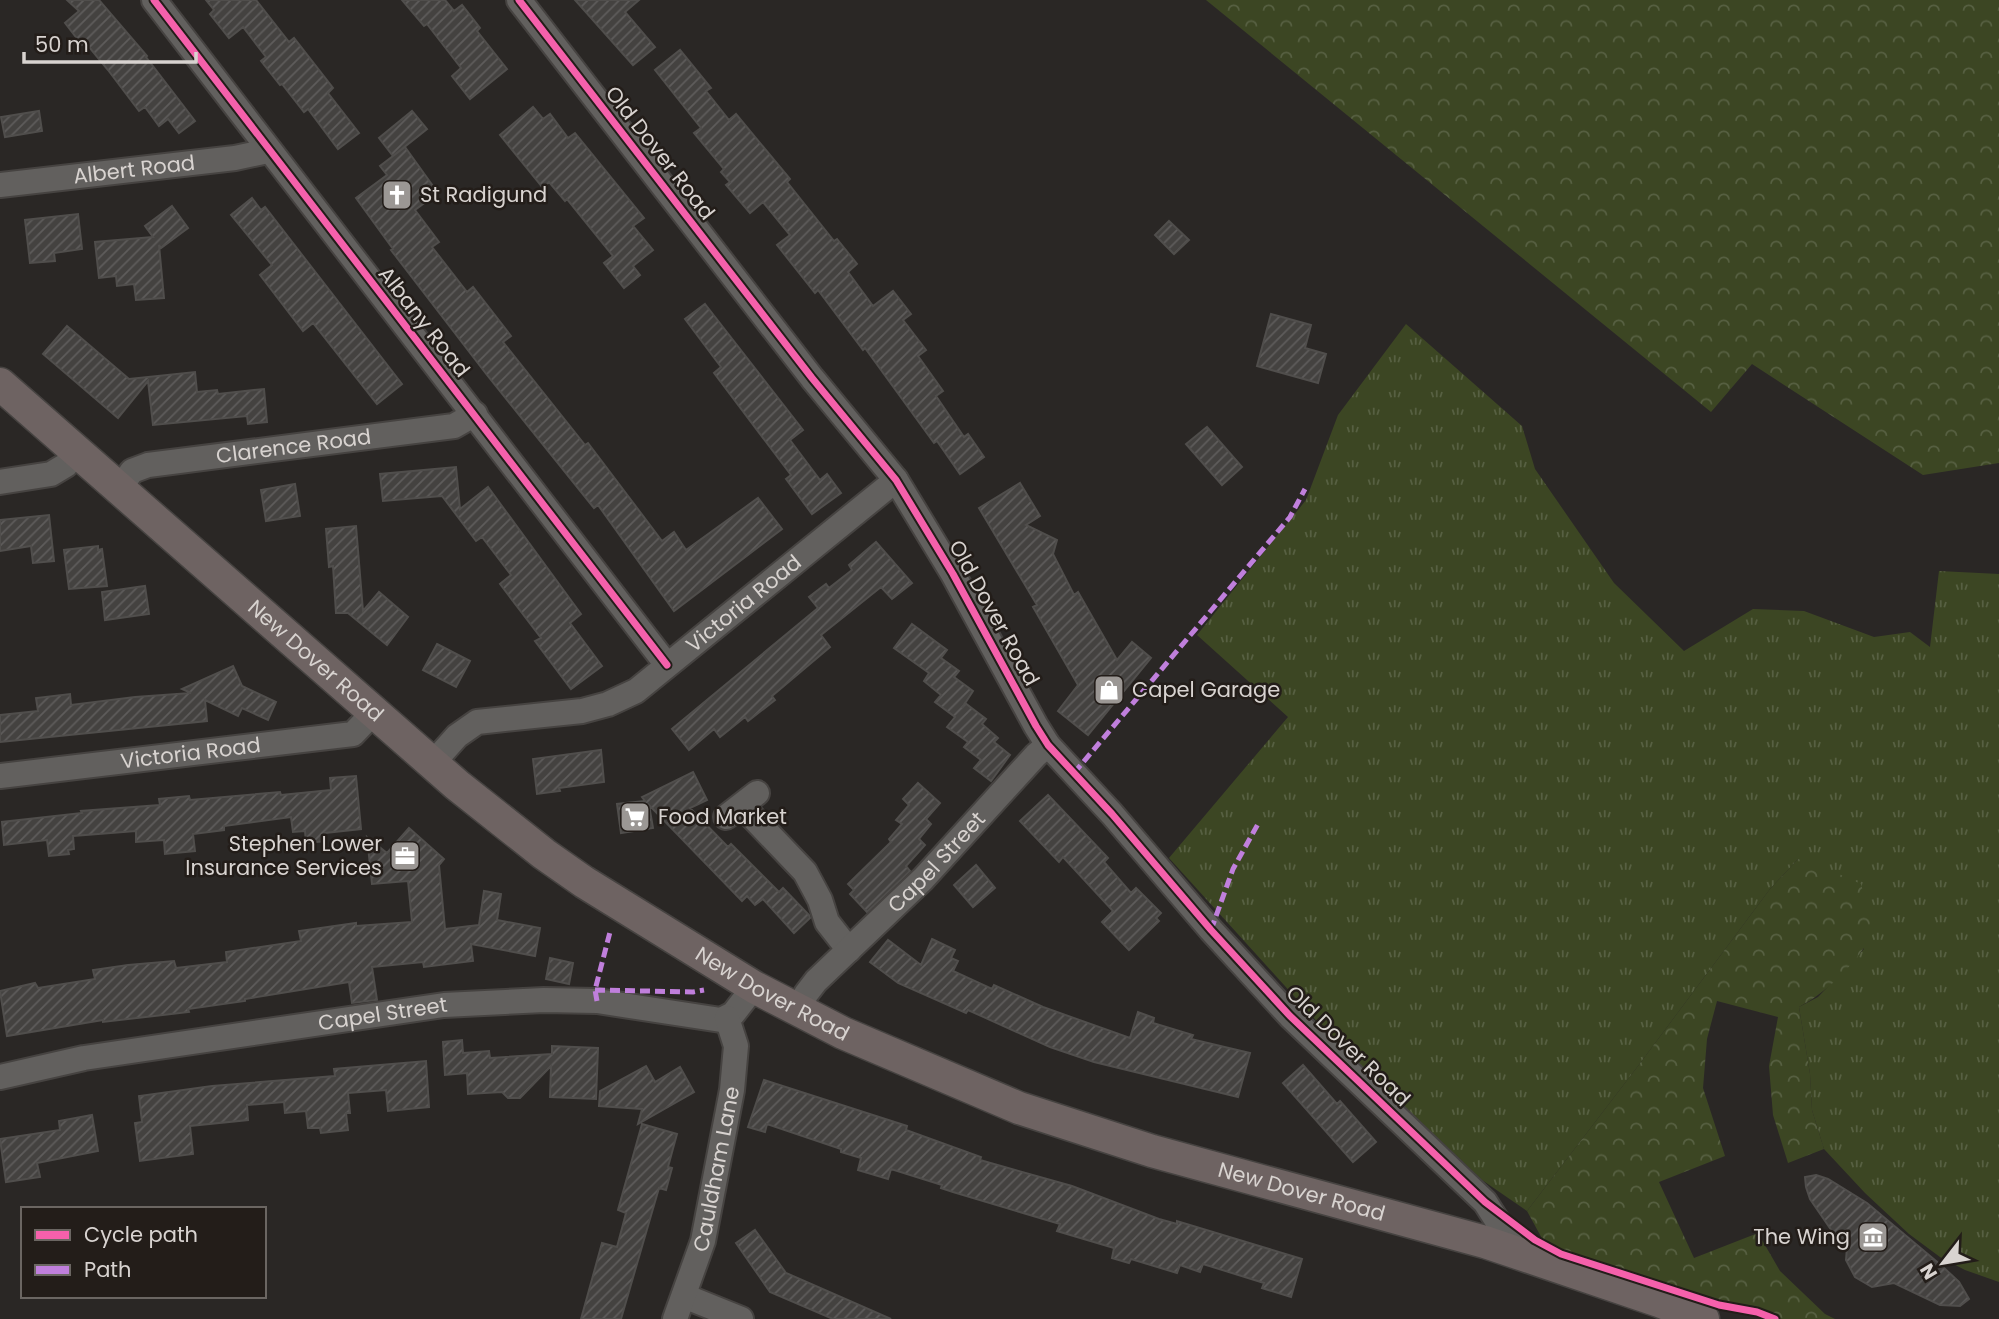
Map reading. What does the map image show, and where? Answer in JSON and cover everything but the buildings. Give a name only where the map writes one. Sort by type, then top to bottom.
[{"type":"main road","name":"New Dover Road","points":[[0,384],[432,764],[544,854],[618,905],[799,1012],[1010,1104],[1086,1130],[1517,1252],[1703,1319]]},
{"type":"street","name":"Albany Road","points":[[154,0],[667,665]]},
{"type":"street","name":"Old Dover Road","points":[[519,0],[803,367],[896,480],[953,574],[1035,726],[1048,745],[1290,1016],[1485,1202],[1517,1252]]},
{"type":"street","name":"Albert Road","points":[[0,185],[234,158],[268,151]]},
{"type":"street","name":"Clarence Road","points":[[119,489],[132,471],[148,465],[454,426],[475,414]]},
{"type":"street","points":[[0,482],[51,474],[66,465],[76,450]]},
{"type":"street","name":"Victoria Road","points":[[432,764],[457,736],[477,722],[595,708],[636,691],[896,480]]},
{"type":"street","name":"Victoria Road","points":[[0,776],[353,734],[374,712]]},
{"type":"street","name":"Capel Street","points":[[799,1012],[810,988],[923,879],[1035,755],[1048,745]]},
{"type":"street","points":[[742,805],[804,872],[820,900],[827,922],[849,950]]},
{"type":"street","points":[[727,1018],[754,987]]},
{"type":"street","name":"Capel Street","points":[[0,1077],[84,1058],[444,1004],[597,1001],[715,1020],[727,1018]]},
{"type":"street","name":"Cauldham Lane","points":[[676,1319],[703,1241],[732,1090],[736,1046],[727,1018]]},
{"type":"street","points":[[684,1296],[741,1319]]},
{"type":"green space","points":[[1206,0],[1999,0],[1999,463],[1923,475],[1752,364],[1711,412]]},
{"type":"green space","points":[[1406,324],[1522,426],[1535,469],[1614,583],[1684,651],[1753,609],[1804,611],[1874,637],[1910,632],[1930,647],[1939,571],[1999,574],[1999,1282],[1965,1270],[1940,1257],[1909,1234],[1865,1193],[1824,1149],[1812,1110],[1810,1074],[1799,1007],[1818,997],[1864,949],[1798,859],[1770,889],[1527,1211],[1482,1180],[1332,1038],[1169,858],[1288,717],[1197,635],[1306,500],[1338,415]]},
{"type":"green space","points":[[1798,859],[1819,865],[1861,884],[1874,932],[1841,975],[1821,993],[1799,1007],[1810,1074],[1812,1110],[1824,1149],[1788,1163],[1773,1115],[1769,1066],[1778,1017],[1717,1001],[1707,1039],[1703,1088],[1725,1156],[1659,1182],[1694,1258],[1758,1233],[1780,1271],[1825,1314],[1835,1319],[1771,1319],[1754,1313],[1716,1308],[1597,1267],[1545,1244],[1527,1211],[1770,889]]},
{"type":"marked path","points":[[1074,773],[1290,517],[1305,489]]},
{"type":"marked path","points":[[1211,930],[1233,869],[1258,824]]},
{"type":"marked path","points":[[597,1001],[595,990],[610,932]]},
{"type":"marked path","points":[[595,990],[704,990]]},
{"type":"cycle path","points":[[154,0],[667,665]]},
{"type":"cycle path","points":[[519,0],[812,378],[896,480],[953,574],[1048,745],[1290,1016],[1485,1202],[1535,1240],[1561,1254],[1719,1305],[1757,1312],[1775,1319]]},
{"type":"place","name":"St Radigund","points":[[397,195]]},
{"type":"place","name":"Capel Garage","points":[[1109,690]]},
{"type":"place","name":"Food Market","points":[[635,817]]},
{"type":"place","name":"Stephen Lower Insurance Services","points":[[405,856]]},
{"type":"place","name":"The Wing","points":[[1873,1237]]}]
